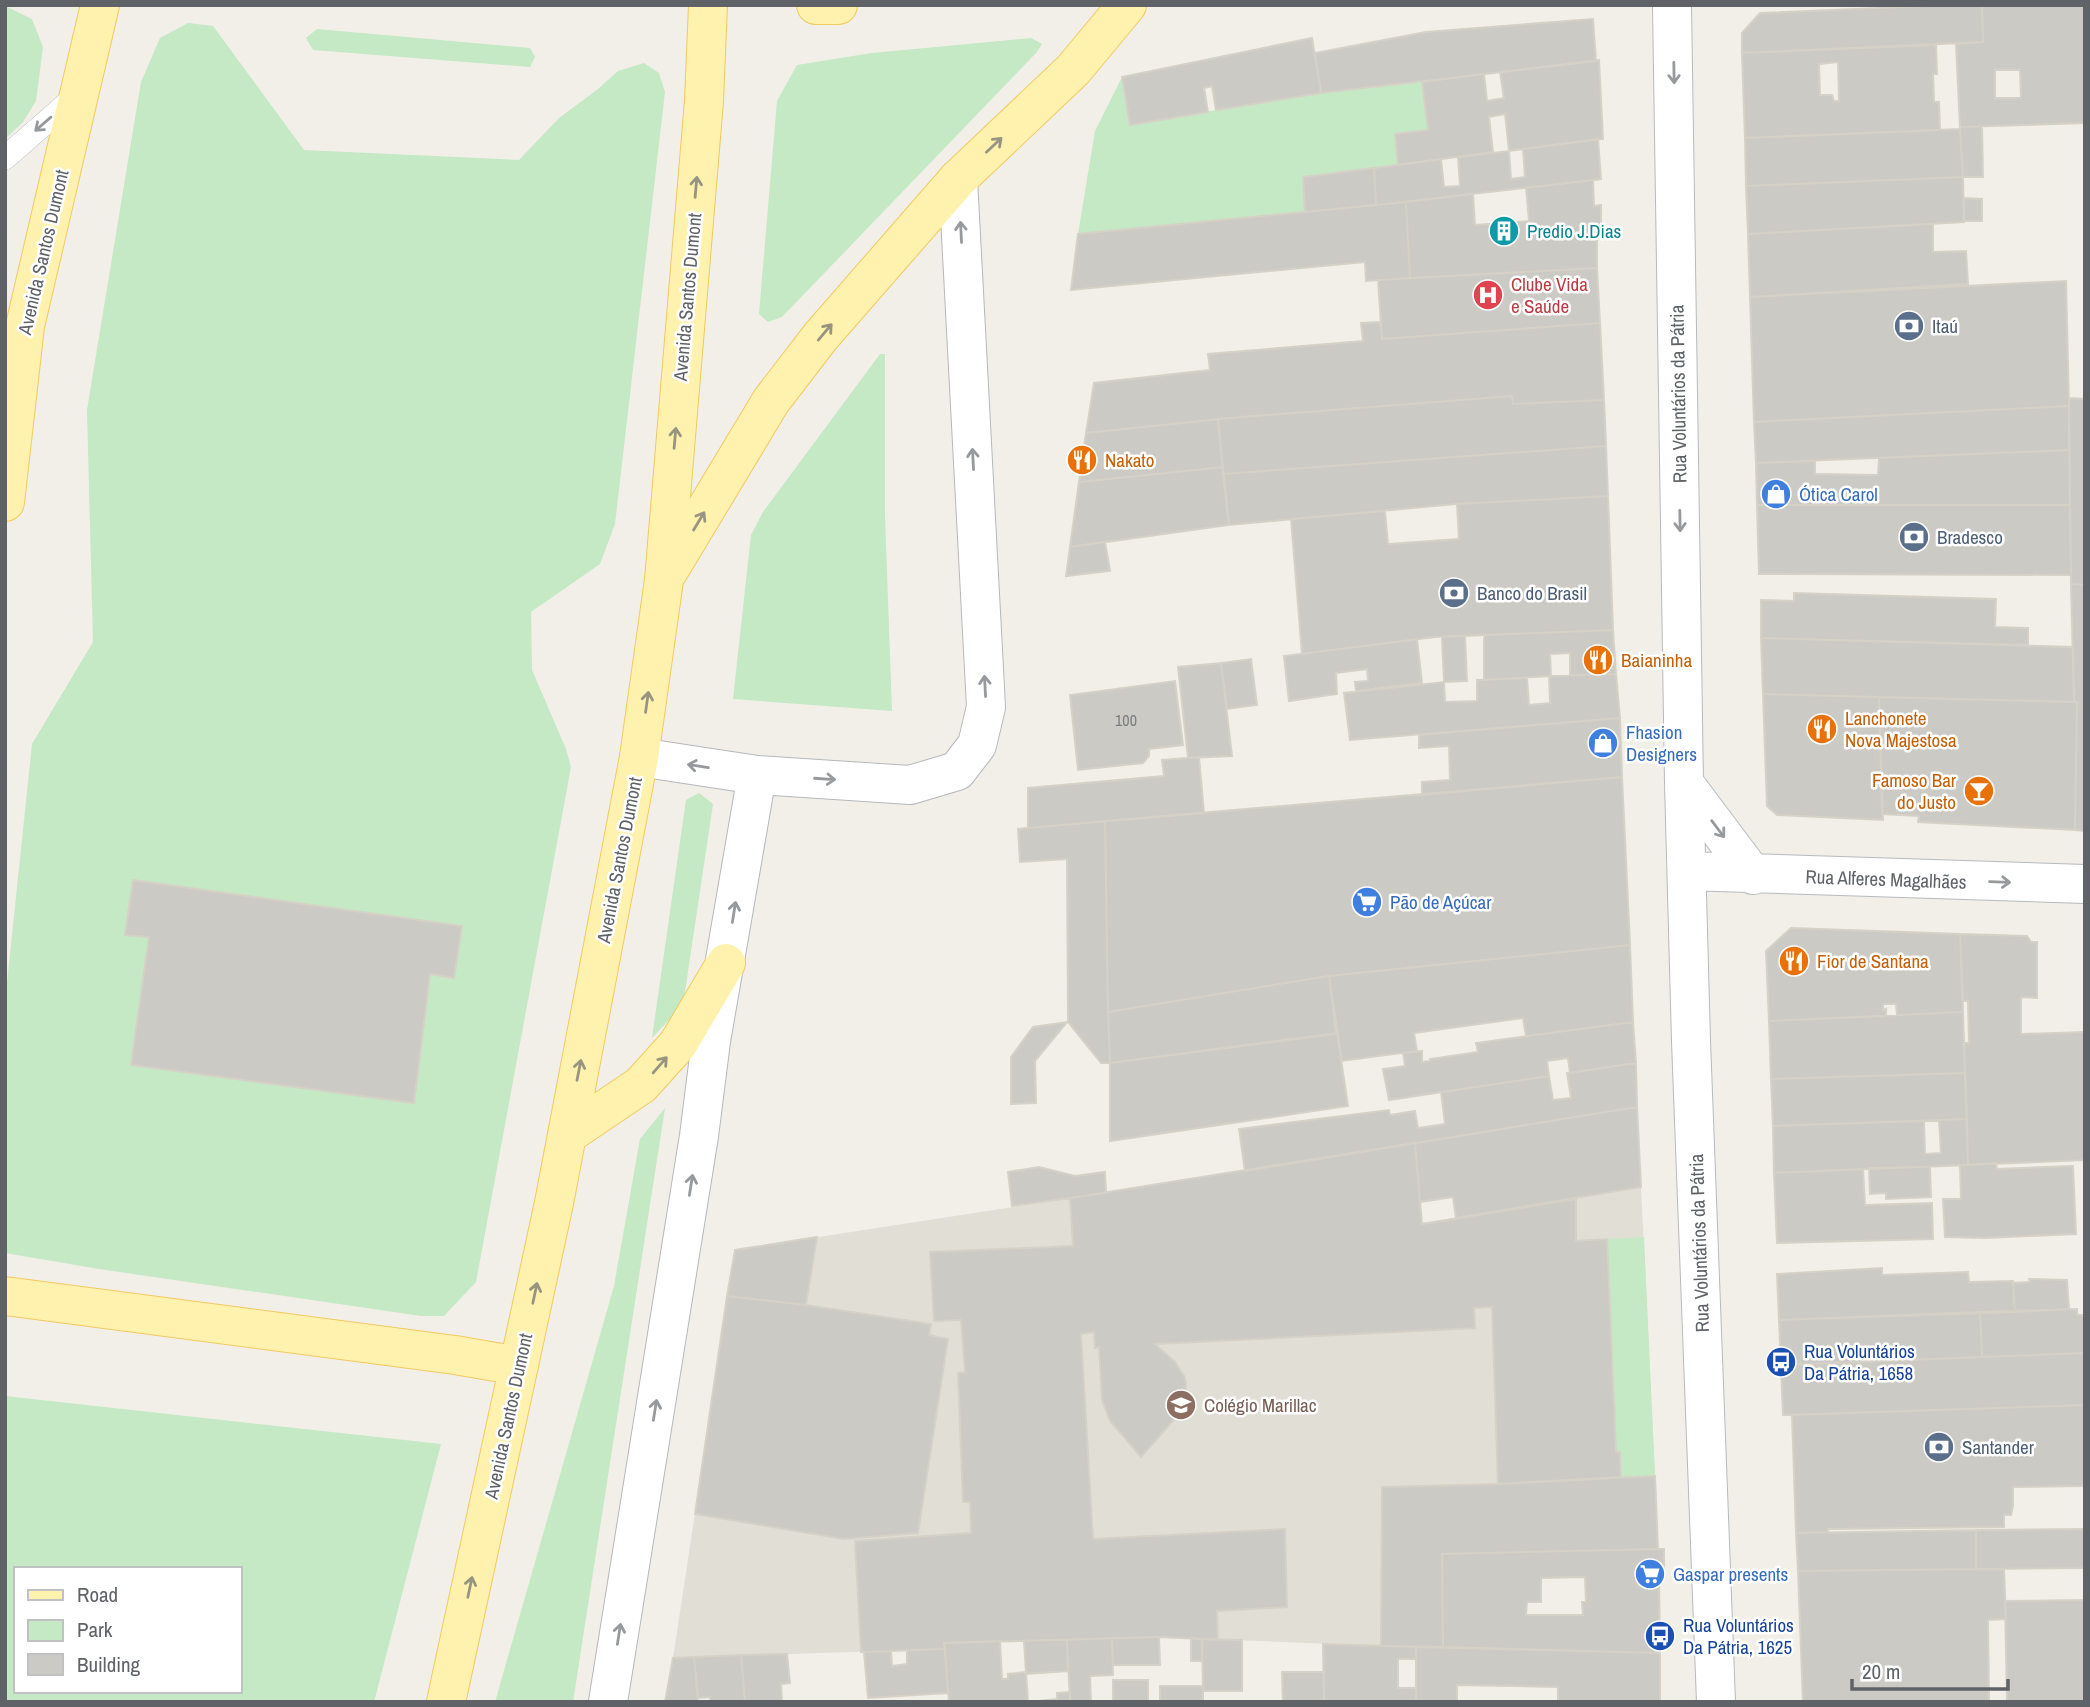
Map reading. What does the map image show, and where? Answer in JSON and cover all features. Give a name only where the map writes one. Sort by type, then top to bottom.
[{"type":"main road","name":"Avenida Santos Dumont","points":[[5,502],[15,312],[81,91],[100,5]]},
{"type":"main road","name":"Avenida Santos Dumont","points":[[446,1702],[567,1135],[639,757],[664,580],[702,115],[708,5]]},
{"type":"main road","points":[[816,5],[838,5]]},
{"type":"main road","points":[[664,580],[771,401],[821,336],[958,179],[1073,70],[1127,5]]},
{"type":"main road","points":[[567,1135],[641,1086],[678,1044],[726,963]]},
{"type":"main road","points":[[5,1296],[455,1355],[519,1366]]},
{"type":"street","name":"Rua Voluntários da Pátria","points":[[1672,5],[1684,783],[1716,1702]]},
{"type":"street","points":[[639,757],[757,775],[911,785],[957,771],[977,745],[986,707],[958,179]]},
{"type":"street","points":[[608,1702],[712,1041],[757,775]]},
{"type":"street","points":[[1684,783],[1753,875]]},
{"type":"street","name":"Rua Alferes Magalhães","points":[[1687,872],[2085,884]]},
{"type":"street","points":[[459,1635],[467,1702]]},
{"type":"lane","points":[[5,158],[81,91]]},
{"type":"shaded area","name":"Colégio Marillac","points":[[1245,1171],[1422,1223],[1641,1187],[1655,1476],[1382,1487],[1381,1646],[1159,1637],[1000,1641],[907,1650],[673,1658],[735,1250]]},
{"type":"green space","points":[[5,6],[32,19],[43,47],[36,101],[23,122],[5,139]]},
{"type":"green space","points":[[188,23],[213,26],[304,150],[519,160],[559,118],[618,71],[644,63],[659,73],[665,92],[615,524],[600,564],[531,612],[532,670],[571,767],[476,1282],[444,1316],[421,1316],[5,1253],[5,1002],[32,744],[93,642],[87,410],[141,82],[160,38]]},
{"type":"green space","points":[[317,29],[530,48],[535,57],[530,67],[313,50],[306,38]]},
{"type":"green space","points":[[1031,38],[1042,44],[1036,53],[782,317],[768,322],[759,314],[777,101],[797,65],[872,53]]},
{"type":"green space","points":[[1122,77],[1168,118],[1321,93],[1422,82],[1428,130],[1395,134],[1398,165],[1303,177],[1305,212],[1078,234],[1095,131]]},
{"type":"green space","points":[[880,354],[885,354],[885,516],[892,711],[733,699],[751,535],[763,512]]},
{"type":"green space","points":[[699,793],[713,804],[683,1005],[652,1038],[686,800]]},
{"type":"green space","points":[[665,1108],[573,1702],[495,1702],[614,1286],[640,1139]]},
{"type":"green space","points":[[1644,1237],[1655,1476],[1621,1477],[1620,1453],[1616,1452],[1607,1239]]},
{"type":"green space","points":[[5,1396],[441,1444],[374,1702],[5,1702]]},
{"type":"building","points":[[1982,5],[1983,42],[1742,53],[1742,33],[1760,13]]},
{"type":"building","points":[[1982,5],[2085,5],[2085,123],[1960,127],[1956,44],[1983,42]],"holes":[[[1995,70],[2020,70],[2021,98],[1995,98]]]},
{"type":"building","points":[[1593,19],[1596,61],[1321,93],[1315,53],[1426,32]]},
{"type":"building","points":[[1312,38],[1321,93],[1216,110],[1212,86],[1204,88],[1208,112],[1130,125],[1122,77]]},
{"type":"building","points":[[1936,45],[1934,102],[1939,102],[1940,130],[1745,138],[1742,53]],"holes":[[[1838,62],[1839,101],[1834,101],[1832,95],[1820,95],[1819,64]]]},
{"type":"building","points":[[1599,60],[1603,139],[1509,151],[1505,114],[1489,117],[1493,152],[1398,165],[1395,134],[1428,130],[1422,82],[1484,74],[1487,101],[1504,98],[1500,72]]},
{"type":"building","points":[[1960,127],[1982,127],[1983,177],[1963,177]]},
{"type":"building","points":[[1960,129],[1963,177],[1746,186],[1745,138]]},
{"type":"building","points":[[1598,139],[1601,179],[1376,205],[1374,168],[1441,159],[1444,187],[1460,186],[1458,157],[1509,151],[1511,179],[1525,177],[1523,149]]},
{"type":"building","points":[[1374,168],[1376,205],[1305,212],[1303,177]]},
{"type":"building","points":[[1963,177],[1964,222],[1748,234],[1746,186]]},
{"type":"building","name":"Predio J.Dias","points":[[1593,180],[1594,206],[1601,205],[1597,268],[1410,278],[1406,202],[1473,194],[1475,225],[1529,221],[1526,188]]},
{"type":"building","points":[[1964,198],[1982,199],[1982,221],[1964,221]]},
{"type":"building","points":[[1406,202],[1410,278],[1366,281],[1365,262],[1071,290],[1078,234]]},
{"type":"building","points":[[1933,224],[1933,252],[1966,251],[1968,284],[1750,297],[1748,234]]},
{"type":"building","name":"Clube Vida e Saúde","points":[[1597,268],[1600,323],[1382,339],[1378,280]]},
{"type":"building","name":"Itaú","points":[[2066,281],[2069,406],[1754,422],[1750,297]]},
{"type":"building","points":[[1380,322],[1382,339],[1600,323],[1604,400],[1513,404],[1512,396],[1240,417],[1086,433],[1094,383],[1210,370],[1208,354],[1363,341],[1361,323]]},
{"type":"building","points":[[1512,396],[1513,404],[1604,400],[1606,446],[1223,474],[1218,419]]},
{"type":"building","points":[[2069,398],[2085,399],[2085,585],[2071,584]]},
{"type":"building","points":[[2069,406],[2069,450],[1756,463],[1754,422]]},
{"type":"building","points":[[1218,419],[1223,467],[1079,482],[1086,433]]},
{"type":"building","points":[[1606,446],[1608,496],[1456,504],[1229,525],[1223,474]]},
{"type":"building","points":[[2069,450],[2070,505],[1757,505],[1756,463],[1815,461],[1815,474],[1878,475],[1879,458]]},
{"type":"building","points":[[1223,467],[1229,525],[1070,547],[1079,482]]},
{"type":"building","name":"Banco do Brasil","points":[[1608,496],[1613,630],[1435,637],[1302,654],[1291,519],[1385,511],[1388,544],[1459,539],[1457,504]]},
{"type":"building","name":"Bradesco","points":[[1757,505],[2070,505],[2071,575],[1759,574]]},
{"type":"building","points":[[1105,542],[1110,571],[1066,576],[1070,547]]},
{"type":"building","points":[[2071,584],[2085,585],[2085,831],[2075,830],[2077,702],[2074,702]]},
{"type":"building","points":[[1794,593],[1996,599],[1995,627],[2028,628],[2028,645],[1761,638],[1761,600],[1794,601]]},
{"type":"building","points":[[1613,630],[1616,674],[1570,675],[1570,653],[1550,654],[1551,676],[1484,680],[1484,635]]},
{"type":"building","points":[[1465,636],[1467,681],[1444,682],[1442,637]]},
{"type":"building","points":[[1761,638],[2073,647],[2074,702],[1763,694]]},
{"type":"building","points":[[1417,639],[1422,683],[1356,691],[1355,682],[1368,681],[1367,669],[1336,673],[1337,694],[1289,701],[1284,656]]},
{"type":"building","points":[[1251,659],[1257,705],[1227,709],[1221,663]]},
{"type":"building","points":[[1221,663],[1232,756],[1188,758],[1178,667]]},
{"type":"building","points":[[1616,674],[1620,718],[1350,740],[1344,693],[1444,682],[1445,702],[1477,701],[1477,680],[1527,678],[1529,705],[1550,703],[1549,676]]},
{"type":"building","points":[[1175,681],[1183,745],[1149,749],[1149,756],[1143,763],[1078,770],[1070,695]]},
{"type":"building","name":"Lanchonete Nova Majestosa","points":[[1763,694],[1879,697],[1883,820],[1777,815],[1767,806]]},
{"type":"building","points":[[1879,697],[2077,702],[2075,830],[1918,822],[1919,816],[1882,814]]},
{"type":"building","points":[[1620,718],[1622,777],[1422,795],[1422,782],[1450,780],[1449,746],[1419,748],[1419,735]]},
{"type":"building","points":[[1199,757],[1204,813],[1028,828],[1028,788],[1164,776],[1162,760]]},
{"type":"building","name":"Pão de Açúcar","points":[[1622,777],[1630,945],[1329,976],[1108,1012],[1105,821]]},
{"type":"building","points":[[1105,821],[1110,1063],[1101,1063],[1068,1022],[1067,859],[1020,862],[1018,829]]},
{"type":"building","points":[[133,880],[462,926],[454,978],[430,974],[414,1103],[131,1065],[149,937],[125,935]]},
{"type":"building","points":[[1791,928],[1960,934],[1963,1012],[1897,1015],[1896,1004],[1883,1004],[1886,1016],[1769,1021],[1766,951]]},
{"type":"building","points":[[1960,934],[2027,936],[2031,942],[2037,942],[2037,998],[2021,997],[2021,1034],[2085,1032],[2085,1160],[1968,1165],[1964,1043],[1969,1043],[1968,1001],[1963,1001]]},
{"type":"building","points":[[1630,945],[1633,1022],[1526,1036],[1523,1018],[1414,1033],[1417,1051],[1342,1061],[1329,976]]},
{"type":"building","points":[[1329,976],[1336,1034],[1110,1063],[1108,1012]]},
{"type":"building","points":[[1963,1012],[1965,1073],[1771,1079],[1769,1021]]},
{"type":"building","points":[[1067,1022],[1035,1061],[1036,1103],[1011,1104],[1011,1057],[1033,1027]]},
{"type":"building","points":[[1633,1022],[1636,1063],[1570,1073],[1568,1058],[1547,1061],[1549,1076],[1389,1100],[1383,1069],[1405,1066],[1403,1053],[1422,1051],[1422,1062],[1430,1061],[1478,1052],[1476,1043]]},
{"type":"building","points":[[1337,1033],[1348,1106],[1110,1141],[1110,1063]]},
{"type":"building","points":[[1636,1063],[1637,1107],[1245,1171],[1239,1129],[1389,1110],[1390,1115],[1415,1111],[1418,1128],[1445,1124],[1441,1092],[1549,1076],[1553,1100],[1571,1098],[1567,1073]]},
{"type":"building","points":[[1965,1073],[1967,1119],[1773,1126],[1771,1079]]},
{"type":"building","points":[[1637,1107],[1641,1187],[1456,1218],[1453,1197],[1420,1202],[1415,1143]]},
{"type":"building","points":[[1967,1119],[1968,1165],[1774,1173],[1773,1126],[1924,1121],[1925,1154],[1941,1153],[1939,1120]]},
{"type":"building","points":[[1415,1143],[1422,1224],[1576,1199],[1576,1241],[1607,1239],[1616,1452],[1620,1452],[1621,1477],[1498,1484],[1492,1307],[1474,1308],[1475,1328],[1155,1344],[1175,1362],[1184,1376],[1185,1399],[1179,1414],[1141,1457],[1110,1421],[1102,1400],[1099,1347],[1095,1348],[1094,1332],[1081,1334],[1093,1539],[1285,1529],[1287,1607],[1217,1611],[1218,1640],[1159,1637],[944,1643],[945,1649],[861,1652],[855,1541],[971,1533],[970,1502],[963,1502],[958,1373],[965,1372],[961,1320],[934,1321],[930,1252],[1073,1246],[1070,1198]]},
{"type":"building","points":[[1996,1163],[1997,1169],[2073,1166],[2076,1234],[1945,1237],[1943,1199],[1961,1199],[1960,1165]]},
{"type":"building","points":[[1039,1167],[1075,1176],[1105,1172],[1106,1193],[1012,1206],[1008,1172]]},
{"type":"building","points":[[1930,1167],[1931,1197],[1886,1199],[1886,1193],[1870,1194],[1869,1168]]},
{"type":"building","points":[[1863,1169],[1865,1205],[1932,1203],[1933,1239],[1777,1243],[1774,1173]]},
{"type":"building","points":[[817,1237],[806,1305],[727,1296],[735,1250]]},
{"type":"building","points":[[1882,1268],[1882,1275],[1968,1272],[1969,1282],[2013,1281],[2015,1312],[1779,1320],[1777,1274]]},
{"type":"building","points":[[2029,1279],[2067,1280],[2069,1309],[2015,1312],[2013,1283],[2030,1282]]},
{"type":"building","points":[[727,1296],[931,1324],[929,1335],[948,1339],[918,1533],[844,1539],[695,1514]]},
{"type":"building","points":[[2077,1309],[2077,1315],[2084,1315],[2085,1353],[1982,1357],[1980,1312]]},
{"type":"building","points":[[1980,1312],[1982,1357],[1781,1365],[1779,1320]]},
{"type":"building","points":[[2085,1353],[2085,1405],[1783,1415],[1781,1365]]},
{"type":"building","name":"Santander","points":[[2085,1405],[2085,1486],[2013,1487],[2011,1515],[2004,1515],[2004,1527],[1828,1529],[1828,1533],[1796,1533],[1792,1415]]},
{"type":"building","points":[[1655,1476],[1658,1549],[1442,1554],[1443,1647],[1381,1646],[1382,1487]]},
{"type":"building","points":[[2085,1529],[2085,1568],[1976,1569],[1976,1530]]},
{"type":"building","points":[[1976,1530],[1976,1569],[1798,1571],[1796,1533]]},
{"type":"building","points":[[1664,1549],[1664,1576],[1659,1576],[1660,1653],[1443,1647],[1442,1554]],"holes":[[[1585,1577],[1586,1602],[1582,1602],[1583,1615],[1526,1615],[1527,1602],[1541,1602],[1541,1578]]]},
{"type":"building","points":[[2004,1569],[2006,1619],[1988,1620],[1989,1702],[1803,1702],[1798,1571]]},
{"type":"building","points":[[2085,1600],[2085,1702],[2007,1702],[2005,1601]]},
{"type":"building","points":[[1159,1637],[1160,1665],[1113,1665],[1112,1638]]},
{"type":"building","points":[[1112,1638],[1113,1675],[1090,1676],[1091,1702],[1070,1702],[1067,1640]]},
{"type":"building","points":[[1191,1638],[1202,1639],[1202,1661],[1191,1661]]},
{"type":"building","points":[[1202,1639],[1242,1640],[1242,1691],[1203,1691]]},
{"type":"building","points":[[1067,1640],[1068,1671],[1026,1674],[1024,1641]]},
{"type":"building","points":[[1000,1641],[1002,1679],[1008,1679],[1008,1674],[1026,1672],[1028,1702],[949,1702],[944,1643]]},
{"type":"building","points":[[1323,1644],[1416,1647],[1416,1659],[1398,1659],[1398,1688],[1416,1688],[1416,1702],[1324,1702]]},
{"type":"building","points":[[1416,1647],[1660,1653],[1660,1702],[1558,1702],[1558,1687],[1457,1685],[1457,1701],[1489,1702],[1416,1702]]},
{"type":"building","points":[[945,1649],[948,1693],[868,1698],[864,1652],[891,1651],[892,1666],[907,1664],[907,1650]]},
{"type":"building","points":[[787,1654],[790,1683],[781,1684],[782,1702],[745,1702],[741,1655]]},
{"type":"building","points":[[741,1655],[745,1702],[710,1702],[710,1697],[698,1698],[694,1657]]},
{"type":"building","points":[[694,1657],[698,1702],[665,1702],[673,1658]]},
{"type":"building","points":[[1282,1672],[1324,1672],[1324,1702],[1283,1702]]},
{"type":"building","points":[[1113,1680],[1148,1680],[1148,1702],[1113,1702]]},
{"type":"building","points":[[1160,1686],[1203,1686],[1203,1702],[1160,1702]]},
{"type":"building","points":[[1070,1692],[1070,1702],[1028,1702],[1057,1699],[1057,1693]]},
{"type":"place","name":"Predio J.Dias","points":[[1504,231]]},
{"type":"place","name":"Clube Vida e Saúde","points":[[1488,295]]},
{"type":"place","name":"Itaú","points":[[1909,326]]},
{"type":"place","name":"Nakato","points":[[1082,460]]},
{"type":"place","name":"Ótica Carol","points":[[1776,494]]},
{"type":"place","name":"Bradesco","points":[[1914,537]]},
{"type":"place","name":"Banco do Brasil","points":[[1454,593]]},
{"type":"place","name":"Baianinha","points":[[1598,660]]},
{"type":"place","name":"Lanchonete Nova Majestosa","points":[[1822,729]]},
{"type":"place","name":"Fhasion Designers","points":[[1603,743]]},
{"type":"place","name":"Famoso Bar do Justo","points":[[1979,791]]},
{"type":"place","name":"Pão de Açúcar","points":[[1367,902]]},
{"type":"place","name":"Fior de Santana","points":[[1794,961]]},
{"type":"place","name":"Rua Voluntários Da Pátria, 1658","points":[[1781,1362]]},
{"type":"place","name":"Colégio Marillac","points":[[1181,1405]]},
{"type":"place","name":"Santander","points":[[1939,1447]]},
{"type":"place","name":"Gaspar presents","points":[[1650,1574]]},
{"type":"place","name":"Rua Voluntários Da Pátria, 1625","points":[[1660,1636]]}]
